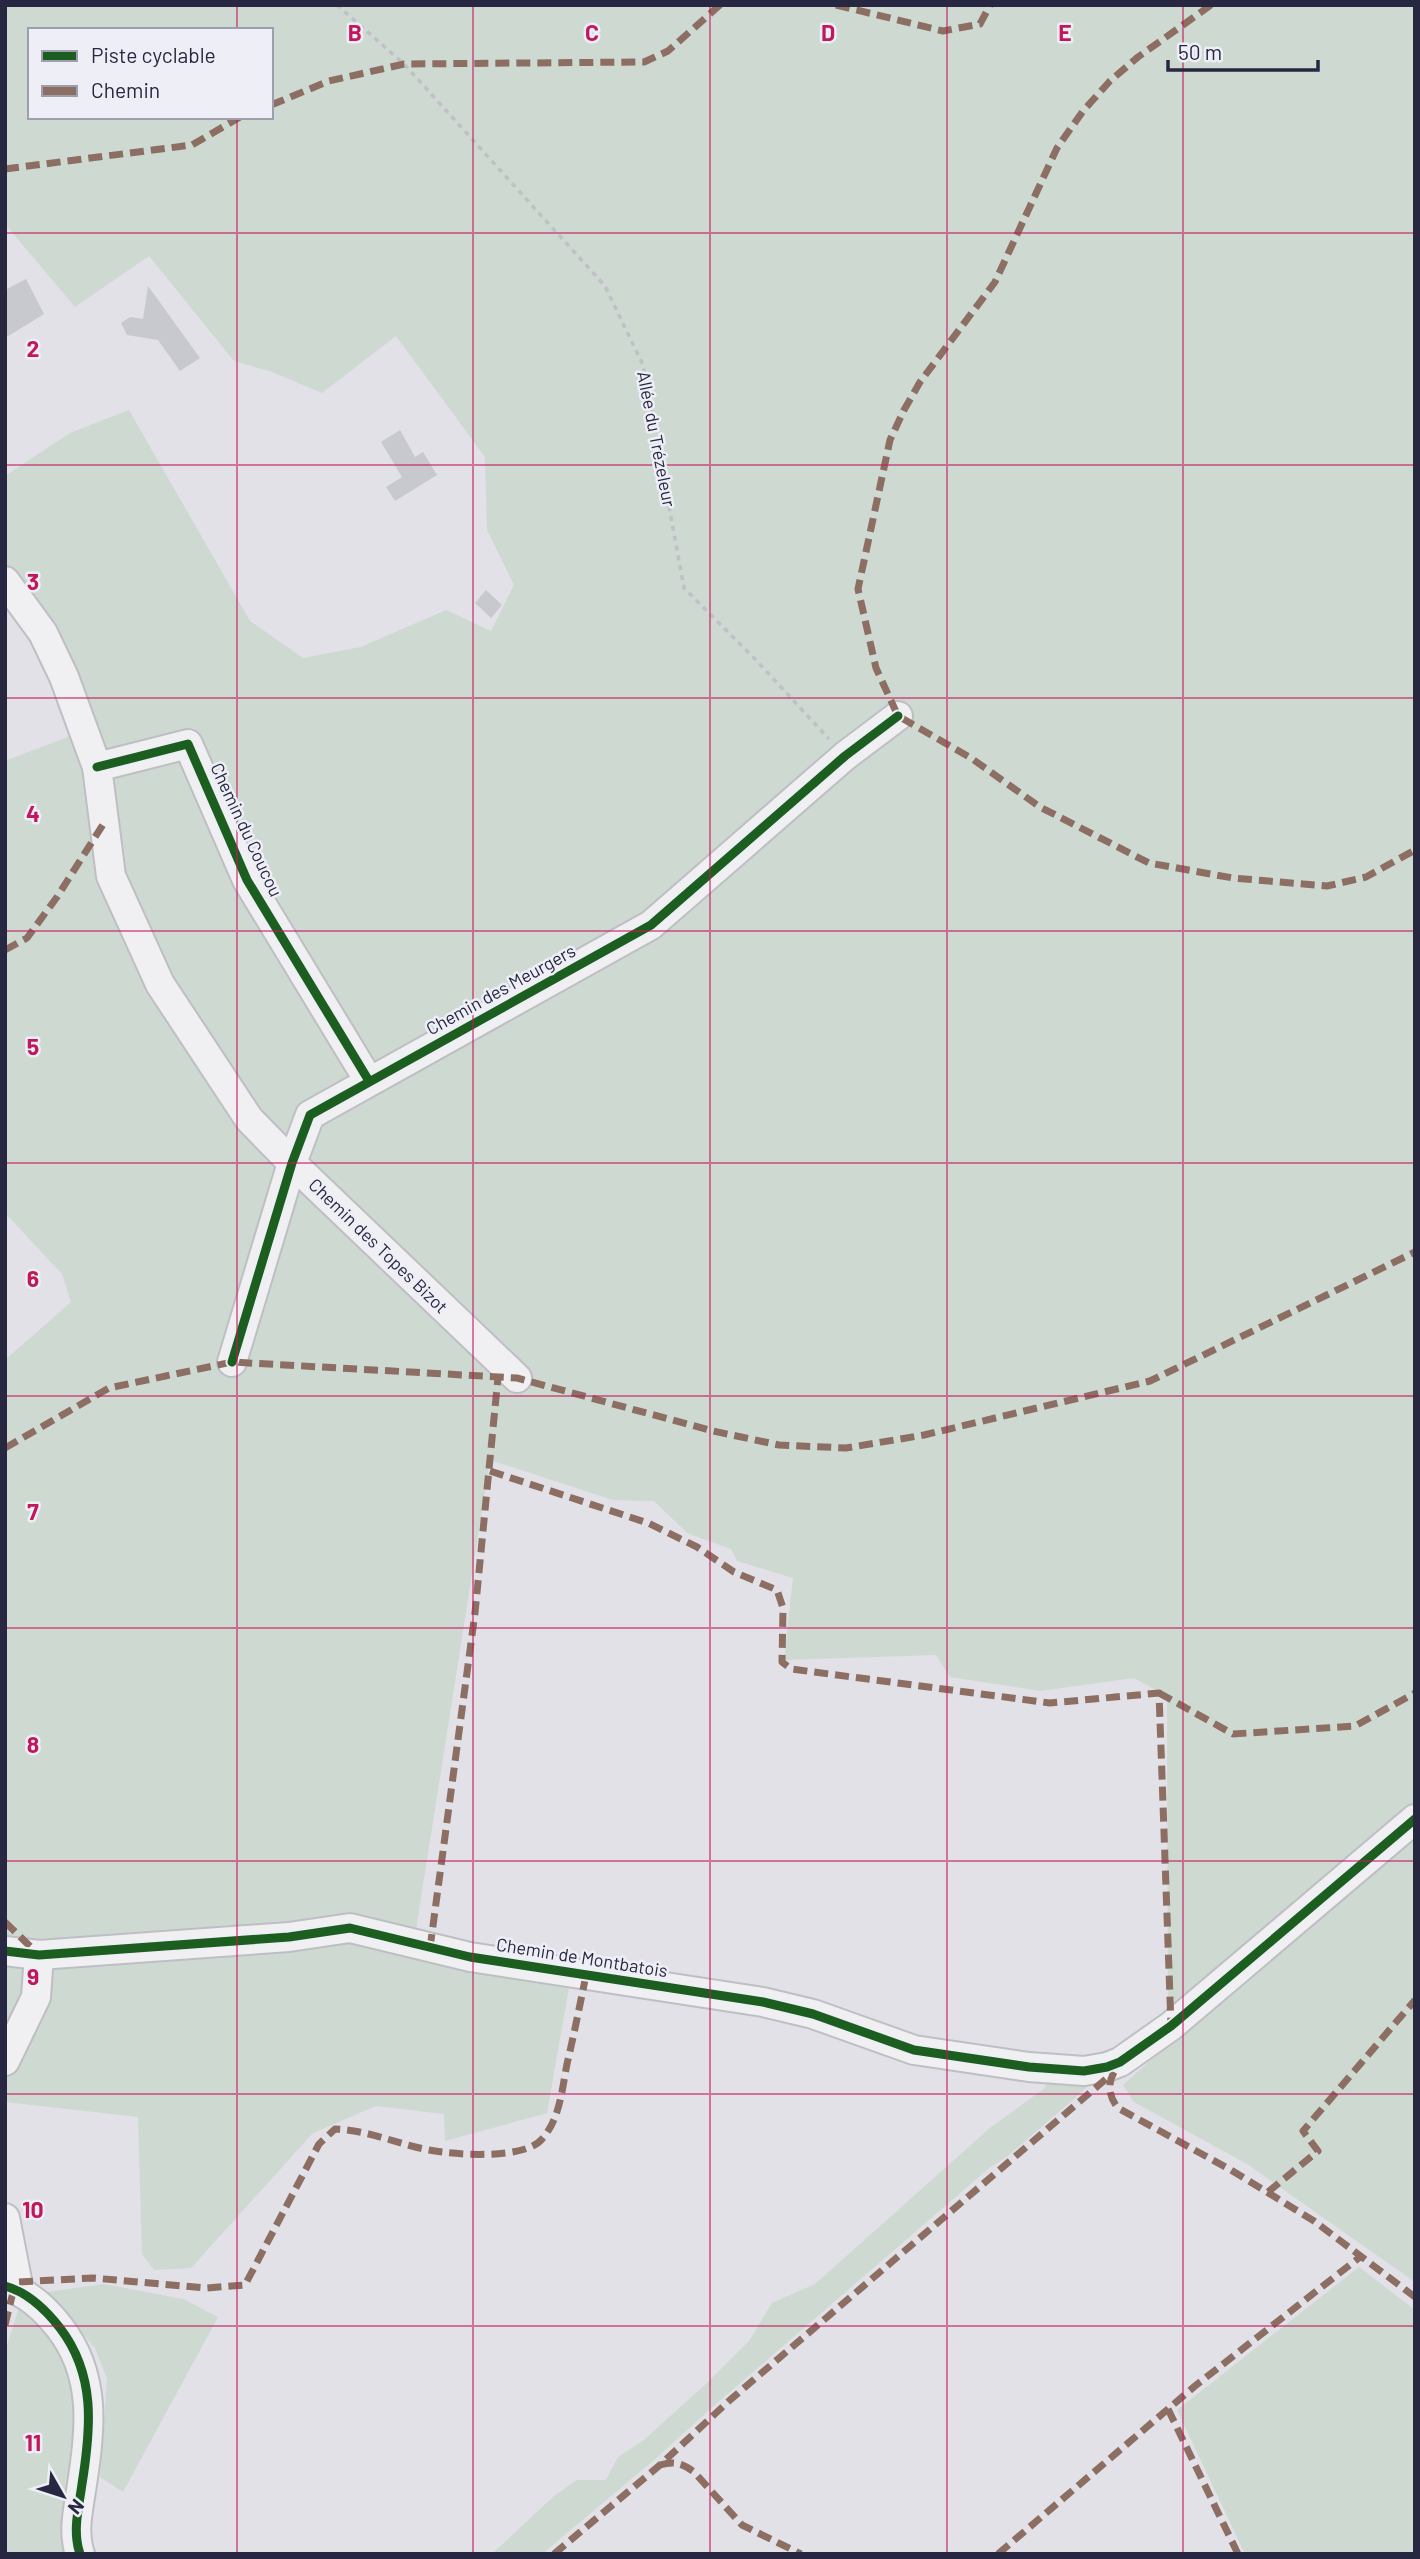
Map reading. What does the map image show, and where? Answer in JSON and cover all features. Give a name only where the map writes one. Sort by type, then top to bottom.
[{"type":"street","name":"Chemin des Topes Bizot","points":[[5,581],[43,633],[64,677],[97,767],[111,876],[160,984],[249,1119],[517,1378]]},
{"type":"street","name":"Chemin des Meurgers","points":[[232,1362],[292,1163],[310,1115],[651,925],[845,756],[898,716]]},
{"type":"street","name":"Chemin du Coucou","points":[[97,767],[188,744],[247,880],[369,1081]]},
{"type":"street","name":"Chemin de Montbatois","points":[[5,1951],[39,1955],[289,1937],[350,1927],[470,1958],[763,2002],[813,2014],[915,2050],[973,2060],[1084,2071],[1120,2062],[1144,2046],[1415,1819]]},
{"type":"street","points":[[5,2061],[36,1997],[39,1955]]},
{"type":"street","points":[[5,2218],[12,2288],[50,2315],[69,2340],[82,2364],[87,2386],[86,2463],[77,2513],[77,2545],[80,2554]]},
{"type":"shaded area","points":[[5,5],[1415,5],[1415,2282],[1247,2164],[1134,2102],[1123,2085],[1168,2044],[1167,1696],[1134,1678],[1040,1691],[950,1677],[936,1655],[784,1660],[793,1578],[737,1561],[731,1549],[687,1533],[654,1501],[613,1500],[490,1460],[412,1955],[569,1988],[547,2113],[445,2141],[444,2114],[376,2106],[313,2133],[191,2268],[154,2270],[142,2254],[138,2117],[5,2102],[5,1360],[71,1302],[62,1274],[5,1213],[5,761],[78,733],[46,661],[5,600],[5,476],[70,433],[129,410],[250,621],[303,658],[361,647],[446,610],[491,631],[514,585],[487,530],[485,457],[396,336],[322,393],[272,372],[234,361],[149,256],[75,307],[5,224]]},
{"type":"shaded area","points":[[1047,2075],[1090,2079],[1091,2084],[1009,2155],[988,2169],[542,2554],[492,2554],[554,2496],[577,2480],[606,2480],[618,2457],[644,2440],[749,2341],[772,2303],[815,2284],[990,2128],[1045,2088]]},
{"type":"shaded area","points":[[1359,2267],[1415,2310],[1415,2554],[1245,2554],[1177,2410]]},
{"type":"shaded area","points":[[104,2284],[183,2299],[218,2317],[123,2492],[100,2477],[107,2379],[95,2348],[47,2292]]},
{"type":"shaded area","points":[[19,2308],[56,2345],[76,2392],[69,2554],[5,2554],[5,2351]]},
{"type":"building","points":[[26,279],[44,314],[5,338],[5,290]]},
{"type":"building","points":[[148,286],[200,358],[180,371],[158,340],[127,335],[121,323],[130,317],[143,319]]},
{"type":"building","points":[[400,430],[415,457],[423,452],[437,475],[395,501],[386,487],[402,477],[381,442]]},
{"type":"building","points":[[486,590],[502,605],[491,618],[475,603]]},
{"type":"marked path","points":[[273,104],[329,81],[404,64],[644,62],[668,51],[720,5]]},
{"type":"marked path","points":[[836,5],[943,31],[980,24],[990,5]]},
{"type":"marked path","points":[[1211,5],[1138,57],[1110,81],[1083,111],[1057,148],[995,282],[920,382],[904,410],[890,440],[858,589],[876,668],[898,716],[971,758],[1040,807],[1149,863],[1233,878],[1327,886],[1366,877],[1415,850]]},
{"type":"marked path","points":[[5,169],[192,145],[237,119]]},
{"type":"marked path","points":[[5,950],[27,938],[57,897],[104,823]]},
{"type":"marked path","points":[[5,1448],[109,1388],[232,1362],[517,1378],[713,1431],[779,1445],[846,1448],[924,1435],[1150,1381],[1415,1252]]},
{"type":"marked path","points":[[430,1948],[475,1613],[498,1377]]},
{"type":"marked path","points":[[490,1471],[648,1523],[697,1547],[734,1572],[777,1590],[783,1608],[782,1662],[791,1669],[1050,1703],[1159,1693],[1171,2026]]},
{"type":"marked path","points":[[1159,1693],[1233,1734],[1355,1726],[1415,1693]]},
{"type":"marked path","points":[[5,1922],[38,1954]]},
{"type":"marked path","points":[[19,2282],[93,2278],[206,2288],[245,2285],[319,2144],[335,2129],[359,2132],[440,2152],[505,2153],[533,2146],[548,2131],[557,2113],[586,1975]]},
{"type":"marked path","points":[[1268,2192],[1318,2151],[1303,2131],[1415,2000]]},
{"type":"marked path","points":[[1114,2072],[1110,2091],[1118,2108],[1231,2170],[1314,2221],[1415,2297]]},
{"type":"marked path","points":[[554,2554],[1113,2073]]},
{"type":"marked path","points":[[998,2554],[1195,2386],[1360,2257]]},
{"type":"marked path","points":[[5,2325],[14,2288]]},
{"type":"marked path","points":[[1168,2409],[1238,2554]]},
{"type":"marked path","points":[[660,2465],[674,2463],[690,2469],[742,2525],[801,2554]]},
{"type":"cycle path","points":[[232,1362],[292,1163],[310,1115],[651,925],[845,756],[898,716]]},
{"type":"cycle path","points":[[97,767],[188,744],[247,880],[369,1081]]},
{"type":"cycle path","points":[[5,1951],[39,1955],[289,1937],[350,1928],[470,1957],[763,2002],[813,2014],[914,2050],[1029,2067],[1084,2071],[1120,2062],[1171,2026],[1415,1819]]},
{"type":"cycle path","points":[[5,2286],[36,2302],[49,2315],[72,2346],[80,2364],[88,2403],[87,2443],[77,2519],[80,2554]]}]
